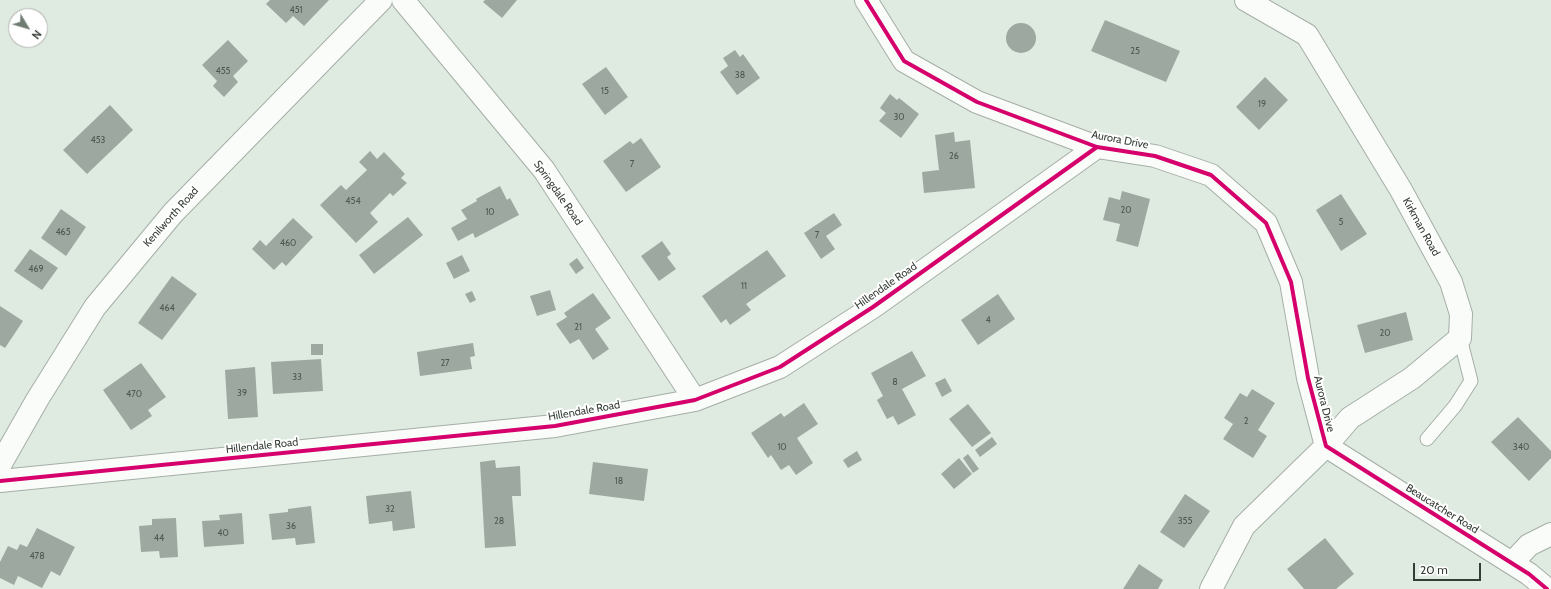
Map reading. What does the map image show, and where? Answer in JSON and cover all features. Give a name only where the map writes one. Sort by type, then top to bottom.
[{"type":"street","name":"Kenilworth Road","points":[[0,465],[37,400],[100,301],[173,213],[381,0]]},
{"type":"street","name":"Springdale Road","points":[[403,0],[544,170],[696,400]]},
{"type":"street","name":"Aurora Drive","points":[[866,0],[904,61],[977,102],[1097,147],[1155,156],[1211,175],[1266,223],[1291,282],[1308,378],[1326,446]]},
{"type":"street","name":"Kirkman Road","points":[[1246,0],[1307,35],[1401,190],[1451,282],[1461,314],[1460,338]]},
{"type":"street","name":"Hillendale Road","points":[[0,481],[555,426],[696,400],[780,367],[873,307],[1097,147]]},
{"type":"street","points":[[1211,589],[1244,526],[1326,446],[1350,418],[1412,378],[1460,338]]},
{"type":"street","name":"Beaucatcher Road","points":[[1326,446],[1512,563],[1538,586]]},
{"type":"street","points":[[1512,563],[1529,544],[1551,534]]},
{"type":"lane","points":[[1427,439],[1455,406],[1471,381],[1460,338]]},
{"type":"building","points":[[270,0],[329,0],[304,26],[293,16],[286,23],[266,4]]},
{"type":"building","points":[[485,0],[517,0],[502,18],[483,2]]},
{"type":"building","points":[[1105,20],[1180,51],[1166,82],[1091,51]]},
{"type":"building","points":[[1021,23],[1032,27],[1036,38],[1032,49],[1021,53],[1010,49],[1006,38],[1010,27]]},
{"type":"building","points":[[228,40],[248,61],[233,76],[238,82],[224,97],[213,86],[217,81],[202,65]]},
{"type":"building","points":[[735,50],[740,57],[743,54],[760,78],[737,95],[720,72],[728,66],[723,58]]},
{"type":"building","points":[[606,67],[628,97],[605,115],[582,84]]},
{"type":"building","points":[[1265,77],[1288,100],[1259,130],[1236,107]]},
{"type":"building","points":[[890,94],[897,100],[899,98],[919,114],[901,138],[879,121],[886,113],[880,108]]},
{"type":"building","points":[[110,105],[133,130],[87,174],[63,150]]},
{"type":"building","points":[[954,132],[955,142],[970,140],[975,188],[924,193],[922,172],[939,170],[935,135]]},
{"type":"building","points":[[641,138],[661,167],[626,192],[603,161],[630,141],[633,144]]},
{"type":"building","points":[[370,151],[377,159],[384,152],[405,174],[401,178],[407,183],[393,196],[390,193],[370,213],[378,222],[356,243],[320,205],[341,185],[346,190],[367,170],[359,162]]},
{"type":"building","points":[[500,186],[507,200],[510,198],[519,215],[475,238],[473,233],[458,241],[451,228],[467,219],[461,210],[477,201],[476,199]]},
{"type":"building","points":[[1122,191],[1150,199],[1138,247],[1116,241],[1120,224],[1103,220],[1109,197],[1120,200]]},
{"type":"building","points":[[1341,194],[1367,234],[1341,251],[1316,210]]},
{"type":"building","points":[[61,209],[86,227],[66,256],[41,238]]},
{"type":"building","points":[[834,213],[842,225],[826,236],[835,249],[821,259],[804,233]]},
{"type":"building","points":[[408,217],[423,235],[374,274],[359,255]]},
{"type":"building","points":[[293,218],[313,237],[286,266],[282,262],[274,270],[252,249],[260,240],[266,246]]},
{"type":"building","points":[[662,241],[671,254],[667,257],[676,269],[659,281],[641,256]]},
{"type":"building","points":[[30,249],[58,268],[42,290],[14,271]]},
{"type":"building","points":[[767,250],[786,276],[746,304],[751,310],[730,325],[726,319],[721,323],[702,296]]},
{"type":"building","points":[[462,255],[470,271],[454,279],[446,263]]},
{"type":"building","points":[[577,258],[584,268],[576,274],[569,264]]},
{"type":"building","points":[[172,276],[197,294],[162,340],[138,323]]},
{"type":"building","points":[[550,290],[556,310],[537,316],[530,296]]},
{"type":"building","points":[[472,291],[476,300],[470,303],[465,294]]},
{"type":"building","points":[[593,293],[611,318],[595,329],[609,349],[593,360],[579,339],[570,344],[556,324],[567,317],[564,313]]},
{"type":"building","points":[[998,294],[1015,319],[978,345],[961,320]]},
{"type":"building","points":[[0,306],[23,321],[5,348],[0,345]]},
{"type":"building","points":[[1406,312],[1413,340],[1365,353],[1357,325]]},
{"type":"building","points":[[473,343],[475,356],[470,357],[472,369],[420,376],[417,352]]},
{"type":"building","points":[[311,344],[323,344],[323,355],[311,355]]},
{"type":"building","points":[[912,351],[926,376],[902,389],[916,415],[898,425],[893,416],[887,419],[877,400],[883,396],[871,373]]},
{"type":"building","points":[[321,359],[323,391],[273,394],[271,362]]},
{"type":"building","points":[[141,363],[166,397],[148,410],[152,416],[131,430],[103,390]]},
{"type":"building","points":[[255,367],[258,417],[228,419],[225,370]]},
{"type":"building","points":[[945,378],[952,391],[942,397],[935,383]]},
{"type":"building","points":[[1252,389],[1275,403],[1258,430],[1267,436],[1253,458],[1223,439],[1233,424],[1224,418],[1240,393],[1247,397]]},
{"type":"building","points":[[804,403],[818,424],[797,438],[813,463],[796,475],[789,465],[781,470],[771,455],[768,458],[751,433],[781,413],[784,417]]},
{"type":"building","points":[[968,404],[991,433],[972,447],[949,419]]},
{"type":"building","points":[[1518,417],[1551,451],[1551,458],[1529,481],[1491,442]]},
{"type":"building","points":[[992,437],[997,444],[980,457],[975,450]]},
{"type":"building","points":[[857,451],[862,460],[848,468],[843,460]]},
{"type":"building","points":[[968,454],[979,469],[973,473],[963,458]]},
{"type":"building","points":[[959,458],[972,474],[954,489],[941,474]]},
{"type":"building","points":[[495,460],[496,468],[520,466],[521,496],[512,496],[516,546],[485,548],[480,462]]},
{"type":"building","points":[[593,462],[648,469],[644,501],[589,494]]},
{"type":"building","points":[[411,491],[415,528],[393,531],[392,521],[369,524],[366,496]]},
{"type":"building","points":[[1185,494],[1210,511],[1184,548],[1160,532]]},
{"type":"building","points":[[311,506],[315,543],[296,545],[295,538],[272,540],[269,514],[288,512],[288,509]]},
{"type":"building","points":[[242,513],[244,544],[204,547],[202,521],[220,520],[219,515]]},
{"type":"building","points":[[176,518],[178,557],[160,558],[159,551],[141,552],[139,526],[152,525],[152,519]]},
{"type":"building","points":[[37,528],[75,547],[60,576],[51,571],[42,588],[18,576],[14,585],[0,578],[0,562],[8,546],[17,550],[20,544],[27,547]]},
{"type":"building","points":[[1325,538],[1354,574],[1336,589],[1304,589],[1287,569]]},
{"type":"building","points":[[1139,564],[1163,580],[1158,589],[1123,589]]},
{"type":"cycle path","points":[[866,0],[904,61],[977,102],[1097,147],[1155,156],[1211,175],[1266,223],[1291,282],[1308,378],[1326,446],[1529,574],[1547,589]]},
{"type":"cycle path","points":[[0,481],[555,426],[695,400],[780,367],[873,307],[1097,147]]}]
